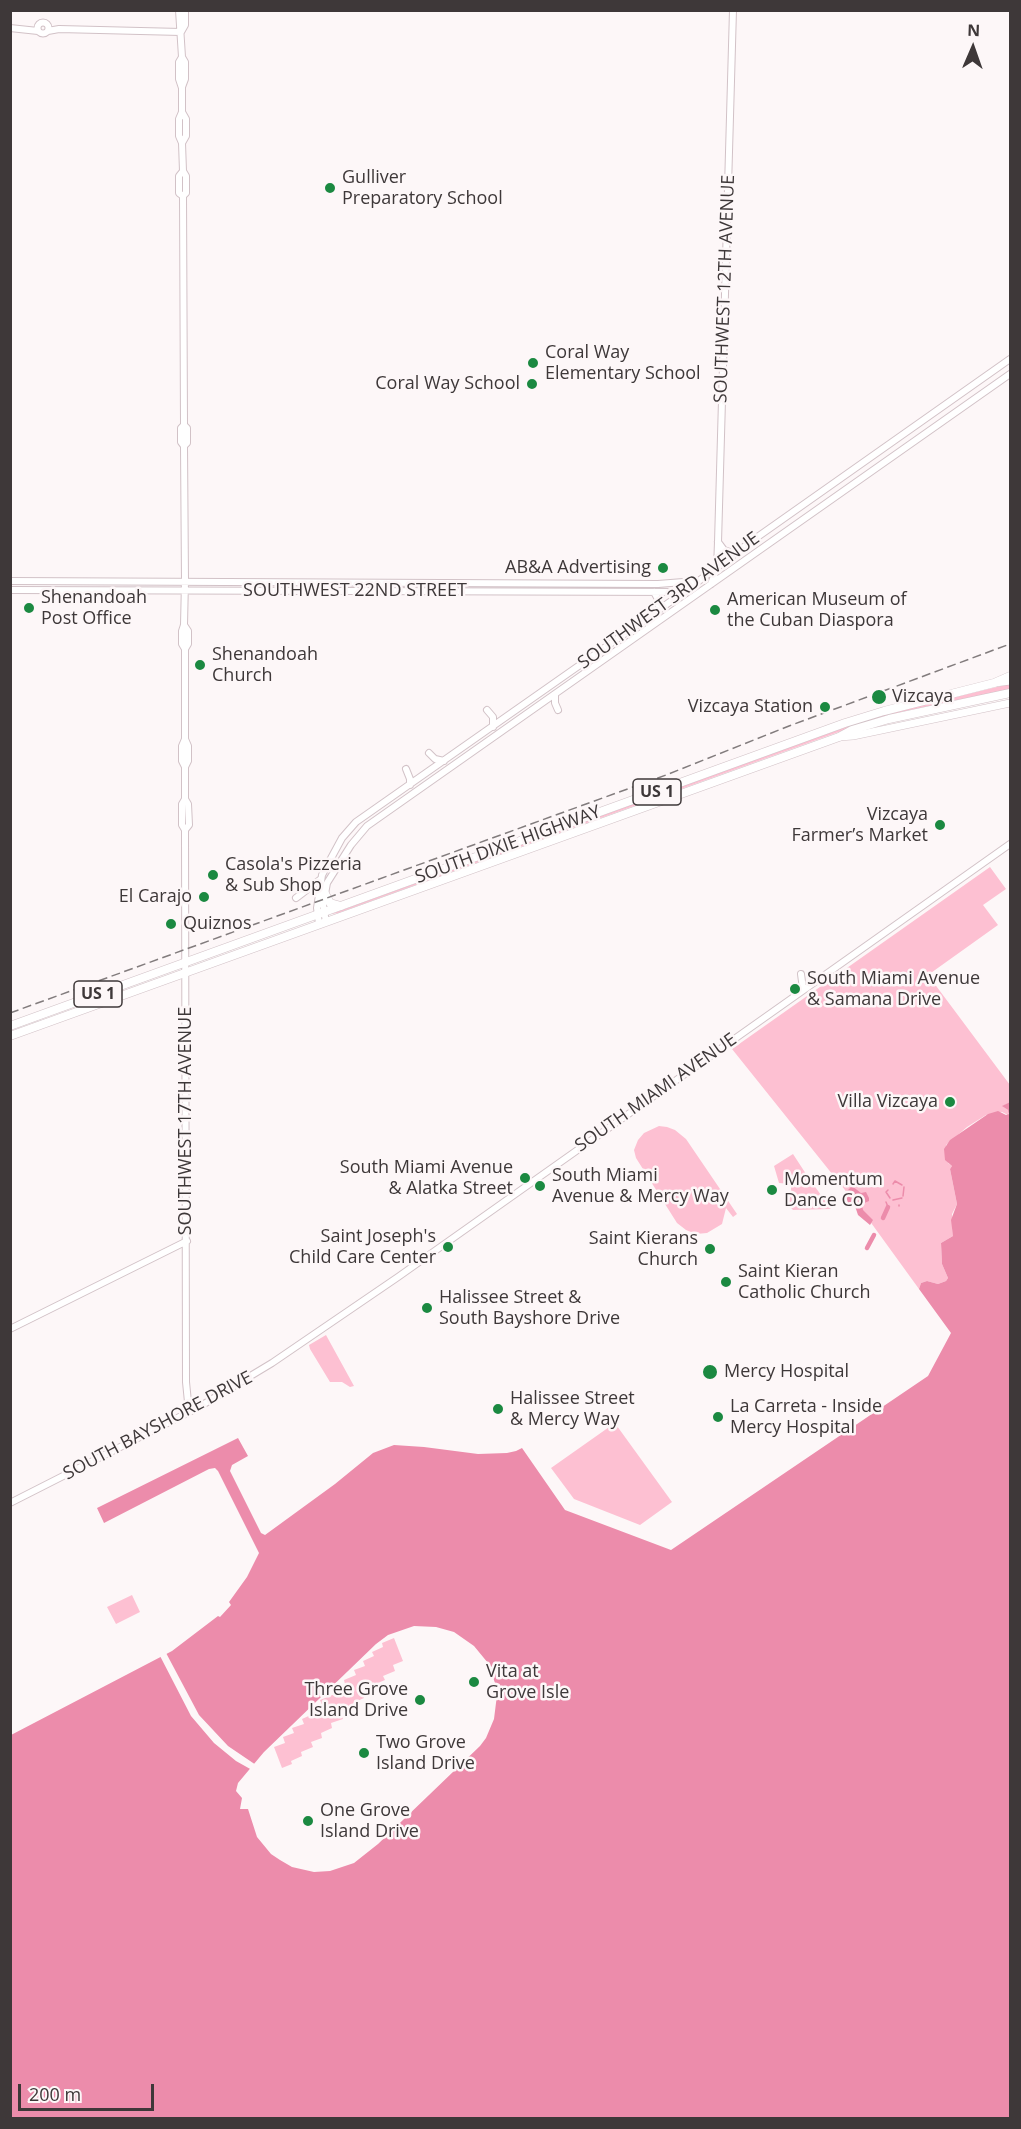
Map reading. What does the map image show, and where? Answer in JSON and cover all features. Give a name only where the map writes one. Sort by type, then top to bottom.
[{"type":"highway","points":[[994,683],[1011,676]]},
{"type":"highway","name":"SOUTH DIXIE HIGHWAY","points":[[10,1026],[854,720],[994,683]]},
{"type":"highway","points":[[839,737],[852,730],[889,719],[1011,693]]},
{"type":"highway","name":"SOUTH DIXIE HIGHWAY","points":[[10,1036],[839,737]]},
{"type":"highway","points":[[324,892],[330,903],[341,906]]},
{"type":"main road","name":"SOUTHWEST 17TH AVENUE","points":[[179,10],[178,25],[181,32],[182,57],[178,62],[182,88],[179,136],[182,143],[183,171],[179,176],[179,185],[183,196],[184,425],[181,428],[181,442],[184,446],[185,581],[182,631],[182,644],[185,650],[185,739],[182,746],[185,798],[182,804],[185,830],[186,963],[186,1392],[189,1412]]},
{"type":"main road","name":"SOUTHWEST 17TH AVENUE","points":[[181,32],[185,25],[185,10]]},
{"type":"main road","name":"SOUTHWEST 12TH AVENUE","points":[[717,568],[733,10]]},
{"type":"main road","points":[[10,28],[38,28],[43,33],[48,28],[181,32]]},
{"type":"main road","name":"SOUTHWEST 3RD AVENUE","points":[[321,879],[335,849],[348,829],[356,822],[1011,359]]},
{"type":"main road","name":"SOUTHWEST 3RD AVENUE","points":[[324,892],[329,878],[367,826],[1011,374]]},
{"type":"main road","points":[[772,542],[771,533],[774,525]]},
{"type":"main road","points":[[718,542],[724,550],[736,554]]},
{"type":"main road","points":[[710,585],[717,568]]},
{"type":"main road","name":"SOUTHWEST 22ND STREET","points":[[10,582],[684,584],[699,580]]},
{"type":"main road","points":[[578,584],[578,592]]},
{"type":"main road","name":"SOUTHWEST 22ND STREET","points":[[10,590],[700,591]]},
{"type":"main road","points":[[654,592],[659,601],[659,610]]},
{"type":"main road","name":"SOUTH DIXIE HIGHWAY","points":[[994,683],[1011,681]]},
{"type":"main road","points":[[555,694],[558,710]]},
{"type":"main road","name":"SOUTH DIXIE HIGHWAY","points":[[839,737],[1011,703]]},
{"type":"main road","points":[[487,710],[493,717],[493,727]]},
{"type":"main road","points":[[429,753],[435,759],[444,761]]},
{"type":"main road","points":[[406,769],[410,785]]},
{"type":"main road","points":[[429,772],[434,779]]},
{"type":"main road","name":"SOUTH MIAMI AVENUE","points":[[302,1343],[1011,843]]},
{"type":"main road","points":[[321,879],[318,902],[322,923]]},
{"type":"main road","points":[[296,898],[321,879]]},
{"type":"main road","points":[[320,914],[324,892]]},
{"type":"main road","points":[[306,896],[318,902]]},
{"type":"main road","points":[[801,974],[803,989]]},
{"type":"main road","points":[[10,1329],[187,1240]]},
{"type":"main road","name":"SOUTH BAYSHORE DRIVE","points":[[10,1503],[189,1412],[302,1343]]},
{"type":"shaded area","points":[[1009,684],[1010,689],[901,712],[858,725],[331,914],[854,724]]},
{"type":"shaded area","points":[[990,867],[1006,889],[983,905],[998,925],[928,975],[1010,1085],[1010,1102],[1003,1106],[1010,1112],[1008,1115],[1002,1112],[986,1115],[946,1145],[948,1163],[952,1166],[950,1169],[957,1204],[952,1214],[953,1236],[941,1243],[942,1264],[948,1278],[938,1284],[927,1281],[921,1283],[919,1289],[869,1220],[732,1049]]},
{"type":"shaded area","points":[[1010,1102],[1010,2118],[11,2118],[11,1735],[172,1651],[218,1616],[220,1617],[231,1605],[229,1602],[247,1577],[259,1553],[215,1468],[104,1523],[97,1508],[238,1438],[248,1456],[232,1465],[230,1471],[261,1533],[265,1535],[373,1453],[394,1445],[478,1454],[507,1453],[522,1448],[565,1510],[671,1550],[928,1376],[951,1333],[919,1289],[921,1283],[927,1281],[938,1284],[948,1278],[942,1264],[941,1243],[953,1236],[951,1220],[957,1204],[950,1169],[952,1166],[945,1160],[944,1149],[950,1140],[988,1114],[998,1111],[1009,1114],[1008,1110],[1002,1106]],"holes":[[[414,1626],[436,1627],[454,1632],[474,1646],[488,1663],[497,1695],[494,1719],[486,1738],[378,1844],[354,1863],[330,1871],[314,1872],[292,1867],[271,1854],[257,1837],[248,1809],[240,1809],[242,1798],[236,1791],[238,1783],[264,1752],[376,1644],[388,1635]]]},
{"type":"shaded area","points":[[659,1126],[675,1130],[686,1139],[737,1214],[733,1217],[726,1208],[722,1224],[707,1233],[696,1234],[677,1223],[636,1158],[634,1150],[644,1133]]},
{"type":"shaded area","points":[[793,1154],[831,1209],[793,1210],[789,1206],[791,1184],[779,1183],[774,1166]]},
{"type":"shaded area","points":[[852,1186],[861,1193],[866,1192],[869,1198],[869,1201],[862,1204],[863,1210],[873,1220],[870,1225],[858,1215],[855,1206],[848,1203],[845,1193]]},
{"type":"shaded area","points":[[326,1335],[354,1386],[350,1387],[342,1382],[330,1382],[310,1349],[309,1345]]},
{"type":"shaded area","points":[[612,1425],[614,1428],[617,1426],[672,1502],[640,1525],[574,1499],[551,1468]]},
{"type":"shaded area","points":[[132,1595],[140,1612],[116,1624],[107,1607]]},
{"type":"shaded area","points":[[394,1638],[403,1661],[393,1665],[395,1671],[383,1676],[385,1680],[373,1685],[374,1689],[363,1694],[364,1698],[353,1703],[355,1708],[343,1713],[342,1709],[339,1710],[343,1719],[331,1723],[332,1728],[321,1733],[322,1738],[311,1742],[313,1747],[301,1752],[302,1756],[282,1768],[274,1747],[285,1743],[283,1737],[294,1733],[292,1728],[304,1724],[302,1719],[313,1714],[312,1709],[322,1705],[320,1700],[335,1694],[334,1689],[345,1684],[344,1680],[356,1675],[354,1670],[365,1666],[363,1661],[374,1656],[372,1652],[383,1647],[382,1643]]},
{"type":"pier","points":[[165,1651],[199,1715],[228,1746],[256,1765],[252,1770],[236,1761],[214,1743],[191,1716],[159,1654]]},
{"type":"waterway","points":[[893,1184],[895,1181],[902,1185]]},
{"type":"waterway","points":[[903,1196],[904,1187]]},
{"type":"waterway","points":[[888,1190],[886,1192],[890,1198]]},
{"type":"waterway","points":[[893,1200],[902,1198]]},
{"type":"waterway","points":[[886,1202],[888,1207]]},
{"type":"waterway","points":[[883,1218],[888,1207]]},
{"type":"waterway","points":[[867,1248],[874,1235]]},
{"type":"railway","points":[[10,1013],[666,775],[789,726],[1010,644]]},
{"type":"place","name":"Gulliver Preparatory School","points":[[330,188]]},
{"type":"place","name":"Coral Way Elementary School","points":[[533,363]]},
{"type":"place","name":"Coral Way School","points":[[532,384]]},
{"type":"place","name":"AB&A Advertising","points":[[663,568]]},
{"type":"place","name":"Shenandoah Post Office","points":[[29,608]]},
{"type":"place","name":"American Museum of the Cuban Diaspora","points":[[715,610]]},
{"type":"place","name":"Shenandoah Church","points":[[200,665]]},
{"type":"place","name":"Vizcaya","points":[[879,697]]},
{"type":"place","name":"Vizcaya Station","points":[[825,707]]},
{"type":"place","name":"Vizcaya Farmer’s Market","points":[[940,825]]},
{"type":"place","name":"Casola's Pizzeria & Sub Shop","points":[[213,875]]},
{"type":"place","name":"El Carajo","points":[[204,897]]},
{"type":"place","name":"Quiznos","points":[[171,924]]},
{"type":"place","name":"South Miami Avenue & Samana Drive","points":[[795,989]]},
{"type":"place","name":"Villa Vizcaya","points":[[950,1102]]},
{"type":"place","name":"South Miami Avenue & Alatka Street","points":[[525,1178]]},
{"type":"place","name":"South Miami Avenue & Mercy Way","points":[[540,1186]]},
{"type":"place","name":"Momentum Dance Co","points":[[772,1190]]},
{"type":"place","name":"Saint Joseph's Child Care Center","points":[[448,1247]]},
{"type":"place","name":"Saint Kierans Church","points":[[710,1249]]},
{"type":"place","name":"Saint Kieran Catholic Church","points":[[726,1282]]},
{"type":"place","name":"Halissee Street & South Bayshore Drive","points":[[427,1308]]},
{"type":"place","name":"Mercy Hospital","points":[[710,1372]]},
{"type":"place","name":"Halissee Street & Mercy Way","points":[[498,1409]]},
{"type":"place","name":"La Carreta - Inside Mercy Hospital","points":[[718,1417]]},
{"type":"place","name":"Vita at Grove Isle","points":[[474,1682]]},
{"type":"place","name":"Three Grove Island Drive","points":[[420,1700]]},
{"type":"place","name":"Two Grove Island Drive","points":[[364,1753]]},
{"type":"place","name":"One Grove Island Drive","points":[[308,1821]]}]
